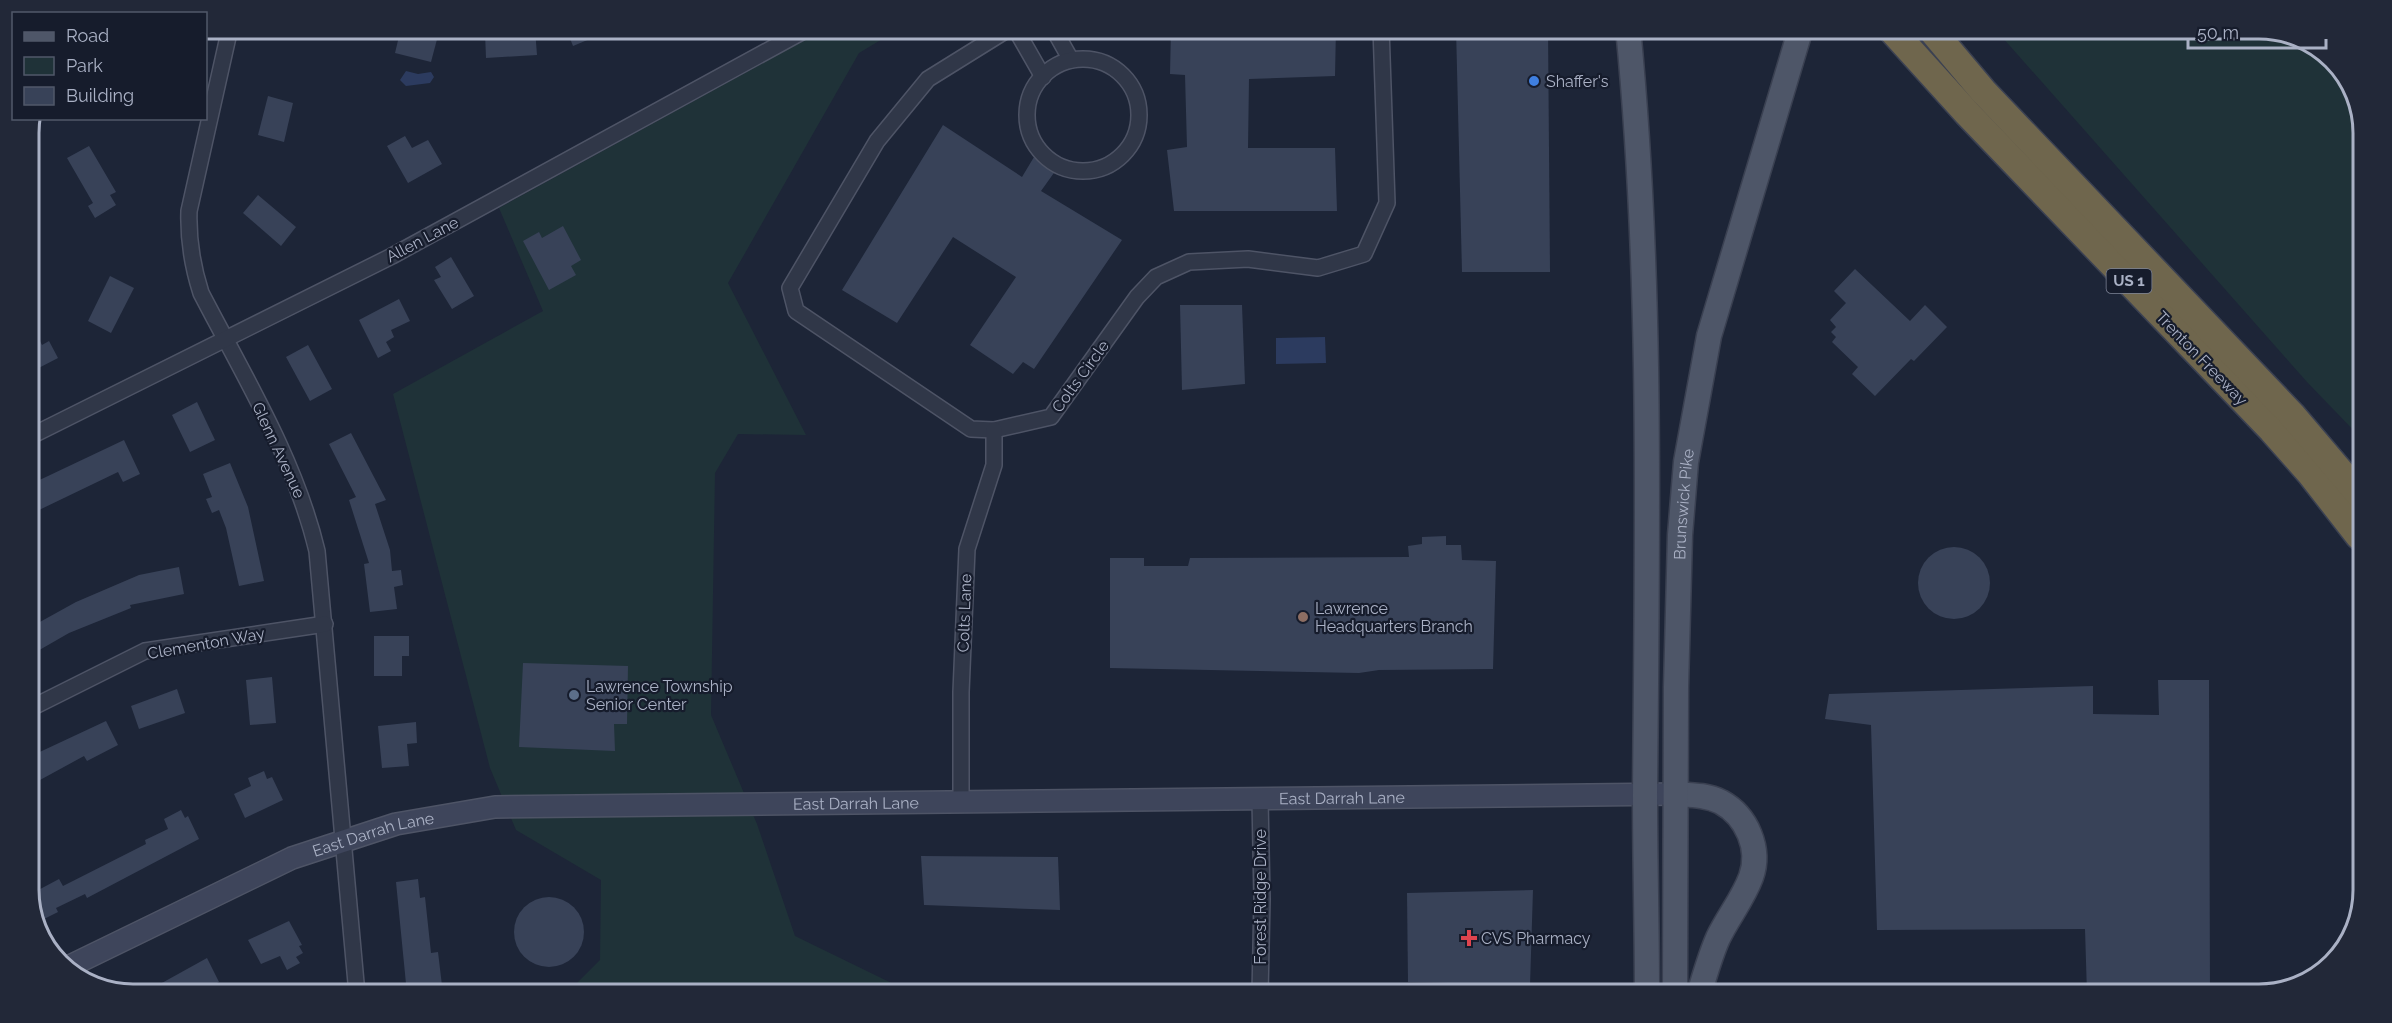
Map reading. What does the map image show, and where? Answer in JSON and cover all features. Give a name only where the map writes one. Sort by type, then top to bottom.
[{"type":"highway","name":"Trenton Freeway","points":[[1899,39],[1967,113],[2272,430],[2310,473],[2353,528]]},
{"type":"highway","name":"Trenton Freeway","points":[[1939,39],[1983,91],[2292,415],[2353,487]]},
{"type":"main road","name":"Brunswick Pike","points":[[1629,39],[1642,199],[1647,311],[1645,796],[1647,984]]},
{"type":"main road","name":"Brunswick Pike","points":[[1675,984],[1680,535],[1686,462],[1697,390],[1724,285],[1798,39]]},
{"type":"main road","points":[[1676,794],[1707,797],[1721,802],[1736,813],[1746,826],[1752,841],[1754,859],[1746,889],[1719,937],[1703,984]]},
{"type":"street","name":"Glenn Avenue","points":[[227,39],[208,115],[189,211],[188,239],[192,266],[201,293],[293,473],[308,514],[320,570],[356,984]]},
{"type":"street","name":"Allen Lane","points":[[39,432],[392,256],[789,39]]},
{"type":"street","name":"Colts Circle","points":[[993,39],[928,80],[877,141],[790,288],[796,311],[823,331],[971,429],[994,430],[1051,417],[1137,297],[1156,277],[1190,262],[1248,259],[1318,268],[1364,254],[1387,203],[1381,39]]},
{"type":"street","points":[[1021,39],[1043,77]]},
{"type":"street","points":[[1059,39],[1071,60]]},
{"type":"street","points":[[1090,59],[1108,65],[1124,76],[1134,92],[1139,110],[1137,129],[1130,147],[1116,160],[1100,169],[1083,171],[1065,168],[1049,160],[1037,147],[1029,131],[1027,113],[1031,95],[1043,77],[1071,60],[1090,59]]},
{"type":"street","name":"Colts Lane","points":[[961,801],[961,692],[967,549],[994,465],[994,430]]},
{"type":"street","name":"Clementon Way","points":[[39,704],[145,651],[163,646],[325,624]]},
{"type":"street","name":"East Darrah Lane","points":[[75,963],[254,874],[343,839],[396,824],[495,807],[1676,794]]},
{"type":"street","name":"Forest Ridge Drive","points":[[1260,799],[1262,899],[1260,984]]},
{"type":"green space","points":[[807,39],[882,39],[859,53],[728,283],[806,435],[738,434],[715,473],[711,715],[757,824],[795,936],[893,984],[576,984],[600,960],[601,880],[516,830],[490,768],[393,394],[543,311],[499,208]]},
{"type":"green space","points":[[2004,39],[2258,39],[2295,46],[2321,62],[2330,71],[2348,103],[2353,127],[2353,430],[2307,382]]},
{"type":"water","points":[[406,71],[418,74],[431,72],[434,77],[430,83],[406,86],[400,80]]},
{"type":"water","points":[[1325,337],[1326,363],[1276,364],[1276,338]]},
{"type":"building","points":[[398,39],[437,39],[431,62],[395,53]]},
{"type":"building","points":[[485,39],[536,39],[537,55],[486,58]]},
{"type":"building","points":[[570,39],[590,39],[573,46]]},
{"type":"building","points":[[1171,39],[1336,39],[1335,76],[1249,79],[1248,148],[1335,148],[1337,211],[1174,211],[1167,150],[1187,147],[1185,75],[1170,74]]},
{"type":"building","points":[[1456,39],[1548,39],[1550,272],[1462,272]]},
{"type":"building","points":[[268,96],[293,103],[284,142],[258,135]]},
{"type":"building","points":[[943,125],[1022,177],[1034,157],[1056,170],[1041,191],[1122,240],[1034,369],[1023,362],[1013,374],[970,345],[1016,277],[953,237],[897,323],[842,290]]},
{"type":"building","points":[[405,136],[412,148],[428,140],[442,164],[408,183],[387,146]]},
{"type":"building","points":[[89,146],[116,192],[110,195],[116,205],[95,218],[88,206],[93,203],[67,158]]},
{"type":"building","points":[[258,195],[296,227],[281,246],[243,213]]},
{"type":"building","points":[[563,226],[581,260],[571,266],[576,275],[549,290],[523,241],[539,232],[542,238]]},
{"type":"building","points":[[451,257],[474,296],[452,309],[434,280],[441,277],[435,267]]},
{"type":"building","points":[[1855,269],[1910,321],[1925,305],[1947,327],[1914,361],[1911,359],[1875,396],[1852,374],[1858,367],[1832,342],[1836,337],[1831,332],[1836,327],[1830,320],[1846,303],[1834,291]]},
{"type":"building","points":[[110,276],[134,288],[111,333],[88,321]]},
{"type":"building","points":[[399,299],[410,321],[391,330],[394,337],[386,342],[391,351],[378,358],[359,320]]},
{"type":"building","points":[[1180,305],[1242,305],[1245,384],[1182,390]]},
{"type":"building","points":[[39,339],[42,345],[49,341],[58,358],[39,368]]},
{"type":"building","points":[[308,345],[332,389],[310,401],[286,357]]},
{"type":"building","points":[[197,402],[215,440],[190,452],[172,415]]},
{"type":"building","points":[[351,433],[386,500],[375,504],[390,550],[392,571],[401,570],[403,585],[394,587],[397,609],[370,612],[364,564],[369,563],[349,500],[356,497],[329,444]]},
{"type":"building","points":[[124,440],[140,474],[123,482],[118,472],[39,510],[39,480]]},
{"type":"building","points":[[230,463],[248,507],[264,581],[239,586],[226,528],[219,510],[212,513],[206,499],[212,497],[203,474]]},
{"type":"building","name":"Lawrence Headquarters Branch","points":[[1446,536],[1446,545],[1461,545],[1462,560],[1496,561],[1493,669],[1379,670],[1359,673],[1110,668],[1110,558],[1144,558],[1144,566],[1188,566],[1190,558],[1409,557],[1408,546],[1422,544],[1422,537]]},
{"type":"building","points":[[1954,547],[1974,553],[1984,563],[1990,583],[1984,603],[1974,613],[1954,619],[1934,613],[1924,603],[1918,583],[1924,563],[1934,553]]},
{"type":"building","points":[[179,567],[184,594],[130,605],[131,608],[69,633],[39,650],[39,622],[76,602],[139,575]]},
{"type":"building","points":[[374,636],[409,636],[409,656],[402,656],[402,676],[374,676]]},
{"type":"building","name":"Lawrence Township Senior Center","points":[[523,663],[628,666],[627,724],[614,724],[615,751],[519,747]]},
{"type":"building","points":[[272,677],[276,723],[250,725],[246,680]]},
{"type":"building","points":[[2158,680],[2209,680],[2210,984],[2087,984],[2085,929],[1877,930],[1871,725],[1825,719],[1829,694],[2093,686],[2093,714],[2159,715]]},
{"type":"building","points":[[177,689],[185,713],[139,729],[131,706]]},
{"type":"building","points":[[106,721],[118,745],[87,761],[84,756],[39,781],[39,752]]},
{"type":"building","points":[[416,722],[417,743],[407,744],[409,766],[382,768],[378,726]]},
{"type":"building","points":[[264,771],[267,779],[272,777],[283,800],[245,818],[234,794],[251,786],[248,778]]},
{"type":"building","points":[[181,810],[185,818],[188,816],[199,839],[87,898],[85,894],[56,908],[58,912],[44,919],[39,890],[59,879],[63,886],[146,844],[145,840],[168,829],[164,819]]},
{"type":"building","points":[[921,856],[1058,857],[1060,910],[924,905]]},
{"type":"building","points":[[418,879],[420,898],[425,897],[431,953],[438,952],[442,984],[406,984],[396,882]]},
{"type":"building","name":"CVS Pharmacy","points":[[1533,890],[1530,984],[1408,982],[1407,893]]},
{"type":"building","points":[[549,897],[562,900],[574,907],[581,919],[584,932],[581,945],[574,957],[562,964],[549,967],[536,964],[524,957],[517,945],[514,932],[517,919],[524,907],[536,900]]},
{"type":"building","points":[[289,921],[302,945],[299,946],[303,953],[296,957],[300,963],[287,970],[280,956],[261,964],[248,940]]},
{"type":"building","points":[[207,958],[219,982],[215,984],[160,984]]},
{"type":"place","name":"Shaffer's","points":[[1534,81]]},
{"type":"place","name":"Lawrence Headquarters Branch","points":[[1303,617]]},
{"type":"place","name":"Lawrence Township Senior Center","points":[[574,695]]},
{"type":"place","name":"CVS Pharmacy","points":[[1469,938]]}]
